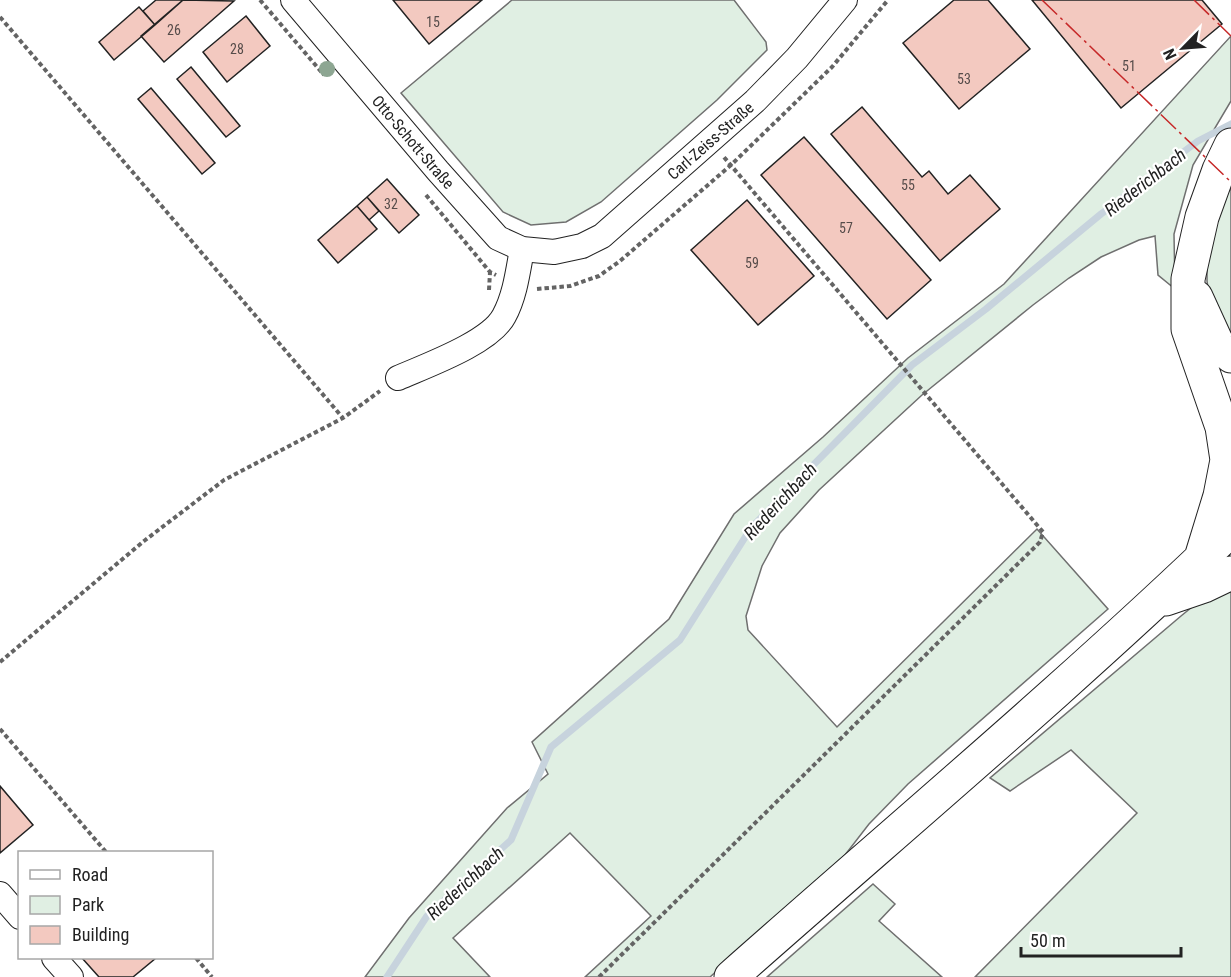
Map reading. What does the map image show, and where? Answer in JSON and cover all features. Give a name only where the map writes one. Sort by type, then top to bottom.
[{"type":"highway","points":[[1200,560],[1220,496],[1227,460],[1222,427],[1188,329],[1188,279],[1202,217],[1225,158]]},
{"type":"highway","points":[[1188,279],[1217,343],[1231,356]]},
{"type":"highway","points":[[731,977],[980,759],[1153,604],[1231,530]]},
{"type":"highway","points":[[1153,604],[1204,586],[1231,573]]},
{"type":"street","name":"Otto-Schott-Straße","points":[[293,0],[498,238],[522,249],[554,252]]},
{"type":"street","name":"Carl-Zeiss-Straße","points":[[554,252],[582,246],[602,236],[711,141],[797,58],[845,0]]},
{"type":"street","points":[[398,378],[442,359],[486,336],[504,317],[515,283],[522,249]]},
{"type":"street","points":[[0,894],[18,915]]},
{"type":"street","points":[[56,959],[71,977]]},
{"type":"path","points":[[260,0],[330,82]]},
{"type":"path","points":[[423,190],[490,272],[515,283],[538,289],[570,286],[599,276],[620,261],[731,165],[832,67],[888,0]]},
{"type":"path","points":[[0,17],[343,418]]},
{"type":"path","points":[[599,977],[1040,542],[1043,532],[711,141]]},
{"type":"path","points":[[0,662],[144,541],[225,480],[343,418],[398,378]]},
{"type":"path","points":[[0,729],[105,851]]},
{"type":"path","points":[[198,959],[212,977]]},
{"type":"green space","points":[[512,0],[734,0],[766,42],[767,50],[717,100],[601,202],[566,222],[531,225],[503,212],[401,93]]},
{"type":"green space","points":[[1231,36],[1231,101],[1193,165],[1174,234],[1175,289],[1158,275],[1155,236],[1139,240],[1101,257],[1033,305],[922,395],[819,490],[780,533],[762,566],[746,616],[748,630],[837,727],[1037,529],[1108,609],[908,784],[869,824],[845,855],[710,977],[585,977],[651,916],[570,833],[453,938],[490,977],[365,977],[409,918],[507,808],[548,774],[532,742],[669,619],[734,514],[823,437],[908,358],[1004,284]]},
{"type":"green space","points":[[1231,189],[1231,347],[1212,316],[1207,281],[1207,244],[1224,195]]},
{"type":"green space","points":[[1231,584],[1231,977],[975,977],[1137,813],[1071,750],[1010,791],[990,778],[1213,590]]},
{"type":"green space","points":[[873,884],[895,904],[879,921],[942,977],[767,977]]},
{"type":"building","points":[[156,0],[183,0],[155,25],[143,11]]},
{"type":"building","points":[[183,0],[234,1],[164,62],[141,36]]},
{"type":"building","points":[[393,0],[482,0],[429,44]]},
{"type":"building","points":[[954,0],[988,0],[1030,49],[959,109],[903,43]]},
{"type":"building","points":[[1032,0],[1202,0],[1222,24],[1121,108]]},
{"type":"building","points":[[139,7],[155,25],[114,60],[99,42]]},
{"type":"building","points":[[246,16],[270,46],[227,82],[203,52]]},
{"type":"building","points":[[191,67],[240,126],[226,137],[177,79]]},
{"type":"building","points":[[151,88],[215,163],[202,174],[138,99]]},
{"type":"building","points":[[862,107],[922,177],[929,171],[948,194],[970,175],[1000,209],[940,261],[831,134]]},
{"type":"building","points":[[804,137],[931,280],[887,319],[761,175]]},
{"type":"building","points":[[387,179],[419,215],[399,233],[367,197]]},
{"type":"building","points":[[367,197],[379,211],[369,220],[357,206]]},
{"type":"building","points":[[747,200],[814,276],[758,325],[691,250]]},
{"type":"building","points":[[357,206],[377,229],[338,263],[318,240]]},
{"type":"building","points":[[0,786],[33,825],[0,853]]},
{"type":"building","points":[[83,959],[155,959],[133,977],[99,977]]},
{"type":"waterway","name":"Riederichbach","points":[[387,977],[427,916],[511,840],[551,747],[680,640],[751,528],[912,365],[986,309],[1101,214],[1198,141],[1231,124]]},
{"type":"power","points":[[1042,0],[1231,182]]},
{"type":"power","points":[[1194,0],[1231,36]]}]
